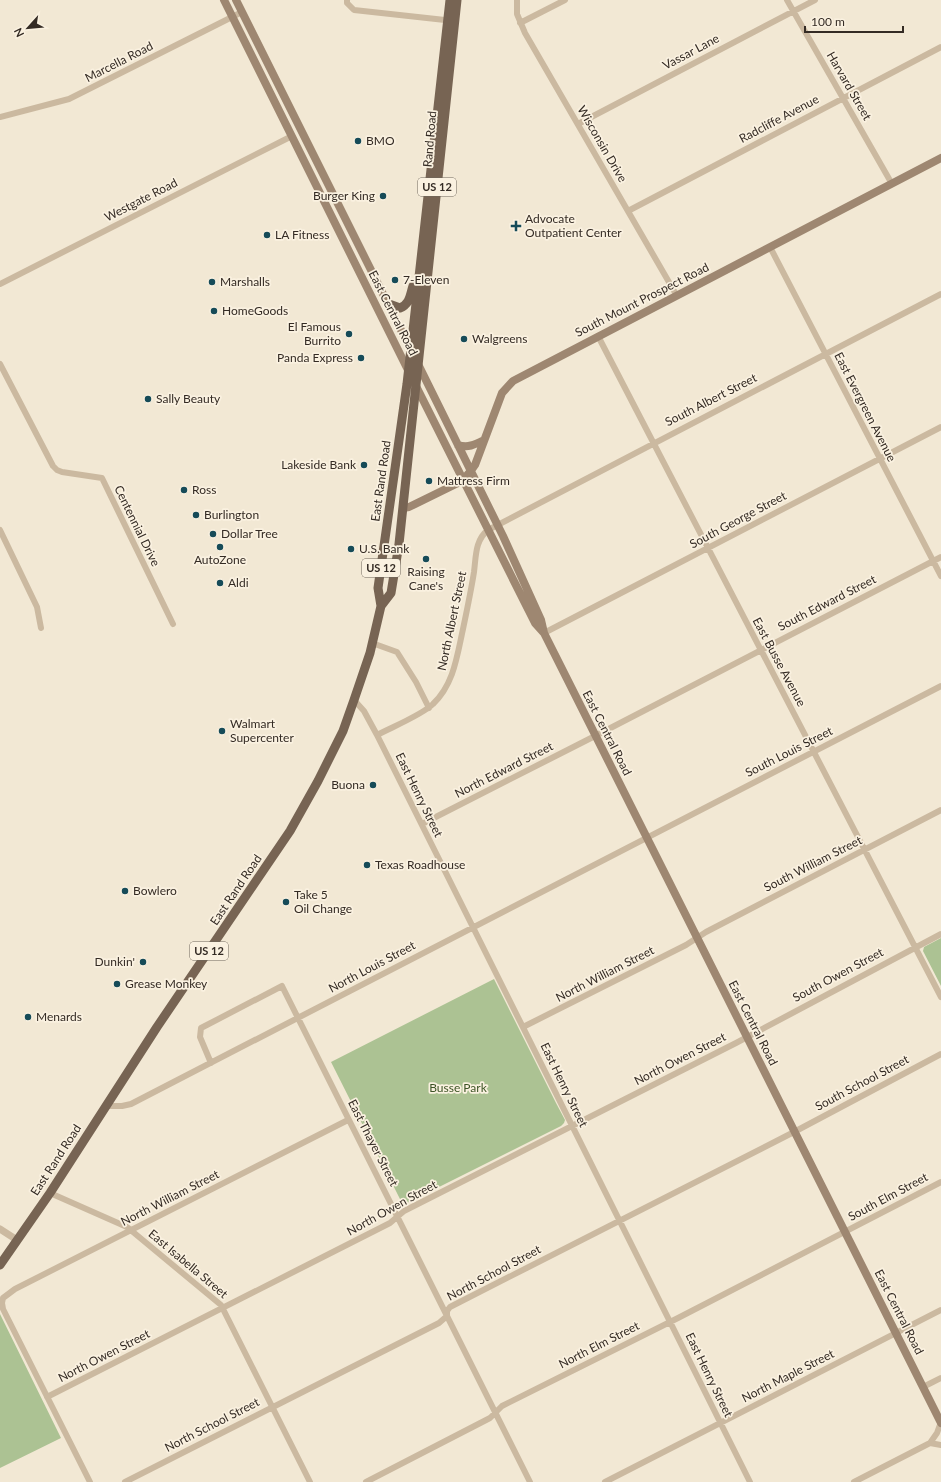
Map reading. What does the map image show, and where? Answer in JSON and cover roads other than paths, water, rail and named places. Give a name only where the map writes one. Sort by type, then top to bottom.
[{"type":"main road","name":"East Central Road","points":[[224,0],[462,480],[492,527],[541,620],[544,633],[595,736],[941,1422]]},
{"type":"main road","name":"East Central Road","points":[[236,0],[419,364],[471,471],[492,527]]},
{"type":"main road","name":"Rand Road","points":[[409,359],[450,0]]},
{"type":"main road","name":"Rand Road","points":[[417,375],[456,0]]},
{"type":"main road","name":"South Mount Prospect Road","points":[[403,508],[410,507],[462,480],[471,471],[475,465],[496,406],[506,387],[513,381],[533,369],[677,296],[941,158]]},
{"type":"main road","points":[[389,304],[400,308],[408,303],[421,252]]},
{"type":"main road","name":"East Rand Road","points":[[0,1265],[50,1192],[157,1027],[290,831],[318,781],[343,731],[372,643],[381,606],[378,588],[409,359]]},
{"type":"main road","name":"East Rand Road","points":[[381,606],[391,593],[399,544],[417,375]]},
{"type":"main road","points":[[458,445],[465,447],[474,445],[484,440]]},
{"type":"street","points":[[347,0],[347,3],[354,10],[445,20]]},
{"type":"street","name":"Wisconsin Drive","points":[[517,0],[517,14],[520,23],[677,296]]},
{"type":"street","points":[[520,23],[565,0]]},
{"type":"street","name":"Harvard Street","points":[[787,0],[892,184]]},
{"type":"street","name":"Vassar Lane","points":[[578,124],[814,0]]},
{"type":"street","name":"Marcella Road","points":[[0,117],[69,99],[242,12]]},
{"type":"street","name":"Radcliffe Avenue","points":[[628,210],[941,47]]},
{"type":"street","name":"Westgate Road","points":[[0,284],[292,136]]},
{"type":"street","name":"East Evergreen Avenue","points":[[770,247],[941,576]]},
{"type":"street","name":"South Albert Street","points":[[492,527],[941,294]]},
{"type":"street","name":"East Busse Avenue","points":[[598,336],[941,997]]},
{"type":"street","name":"Centennial Drive","points":[[0,364],[53,466],[62,472],[102,478],[174,624]]},
{"type":"street","name":"South George Street","points":[[544,633],[941,426]]},
{"type":"street","name":"North Albert Street","points":[[377,735],[429,708],[445,690],[455,666],[470,595],[477,545],[480,538],[492,527]]},
{"type":"street","points":[[0,530],[37,607],[41,628]]},
{"type":"street","name":"South Edward Street","points":[[595,736],[941,557]]},
{"type":"street","points":[[372,643],[398,652],[416,682],[429,708]]},
{"type":"street","name":"South Louis Street","points":[[646,838],[941,686]]},
{"type":"street","name":"East Henry Street","points":[[354,700],[364,711],[377,735],[750,1482]]},
{"type":"street","name":"North Edward Street","points":[[422,824],[595,736]]},
{"type":"street","name":"South William Street","points":[[696,938],[941,810]]},
{"type":"street","name":"North Louis Street","points":[[106,1106],[122,1106],[131,1104],[646,838]]},
{"type":"street","name":"South Owen Street","points":[[746,1037],[941,934]]},
{"type":"street","name":"North William Street","points":[[523,1027],[686,945],[696,938]]},
{"type":"street","name":"East Thayer Street","points":[[211,1063],[200,1039],[199,1034],[201,1028],[282,986],[530,1482]]},
{"type":"street","name":"North Owen Street","points":[[48,1397],[390,1223],[404,1211],[746,1037]]},
{"type":"street","name":"South School Street","points":[[794,1132],[941,1054]]},
{"type":"street","name":"North William Street","points":[[48,1397],[3,1309],[3,1298],[15,1289],[348,1120]]},
{"type":"street","name":"North School Street","points":[[125,1482],[439,1323],[447,1316],[447,1311],[450,1307],[794,1132]]},
{"type":"street","name":"South Elm Street","points":[[845,1232],[941,1182]]},
{"type":"street","name":"East Isabella Street","points":[[50,1192],[119,1223],[130,1230],[220,1304],[310,1482]]},
{"type":"street","points":[[0,1230],[17,1240]]},
{"type":"street","name":"North Elm Street","points":[[366,1482],[495,1414],[502,1406],[845,1232]]},
{"type":"street","name":"North Maple Street","points":[[604,1482],[941,1310]]},
{"type":"street","points":[[923,1387],[941,1378]]},
{"type":"street","points":[[48,1397],[90,1482]]},
{"type":"street","points":[[854,1482],[930,1444],[937,1433],[941,1422]]},
{"type":"street","points":[[930,1444],[941,1445]]},
{"type":"place","name":"BMO","points":[[358,141]]},
{"type":"place","name":"Burger King","points":[[383,196]]},
{"type":"place","name":"Advocate Outpatient Center","points":[[516,226]]},
{"type":"place","name":"LA Fitness","points":[[267,235]]},
{"type":"place","name":"7-Eleven","points":[[395,280]]},
{"type":"place","name":"Marshalls","points":[[212,282]]},
{"type":"place","name":"HomeGoods","points":[[214,311]]},
{"type":"place","name":"El Famous Burrito","points":[[349,334]]},
{"type":"place","name":"Walgreens","points":[[464,339]]},
{"type":"place","name":"Panda Express","points":[[361,358]]},
{"type":"place","name":"Sally Beauty","points":[[148,399]]},
{"type":"place","name":"Lakeside Bank","points":[[364,465]]},
{"type":"place","name":"Mattress Firm","points":[[429,481]]},
{"type":"place","name":"Ross","points":[[184,490]]},
{"type":"place","name":"Burlington","points":[[196,515]]},
{"type":"place","name":"Dollar Tree","points":[[213,534]]},
{"type":"place","name":"AutoZone","points":[[220,547]]},
{"type":"place","name":"U.S. Bank","points":[[351,549]]},
{"type":"place","name":"Raising Cane's","points":[[426,559]]},
{"type":"place","name":"Aldi","points":[[220,583]]},
{"type":"place","name":"Walmart Supercenter","points":[[222,731]]},
{"type":"place","name":"Buona","points":[[373,785]]},
{"type":"place","name":"Texas Roadhouse","points":[[367,865]]},
{"type":"place","name":"Bowlero","points":[[125,891]]},
{"type":"place","name":"Take 5 Oil Change","points":[[286,902]]},
{"type":"place","name":"Dunkin'","points":[[143,962]]},
{"type":"place","name":"Grease Monkey","points":[[117,984]]},
{"type":"place","name":"Menards","points":[[28,1017]]},
{"type":"park label","name":"Busse Park","points":[[458,1088]]}]
